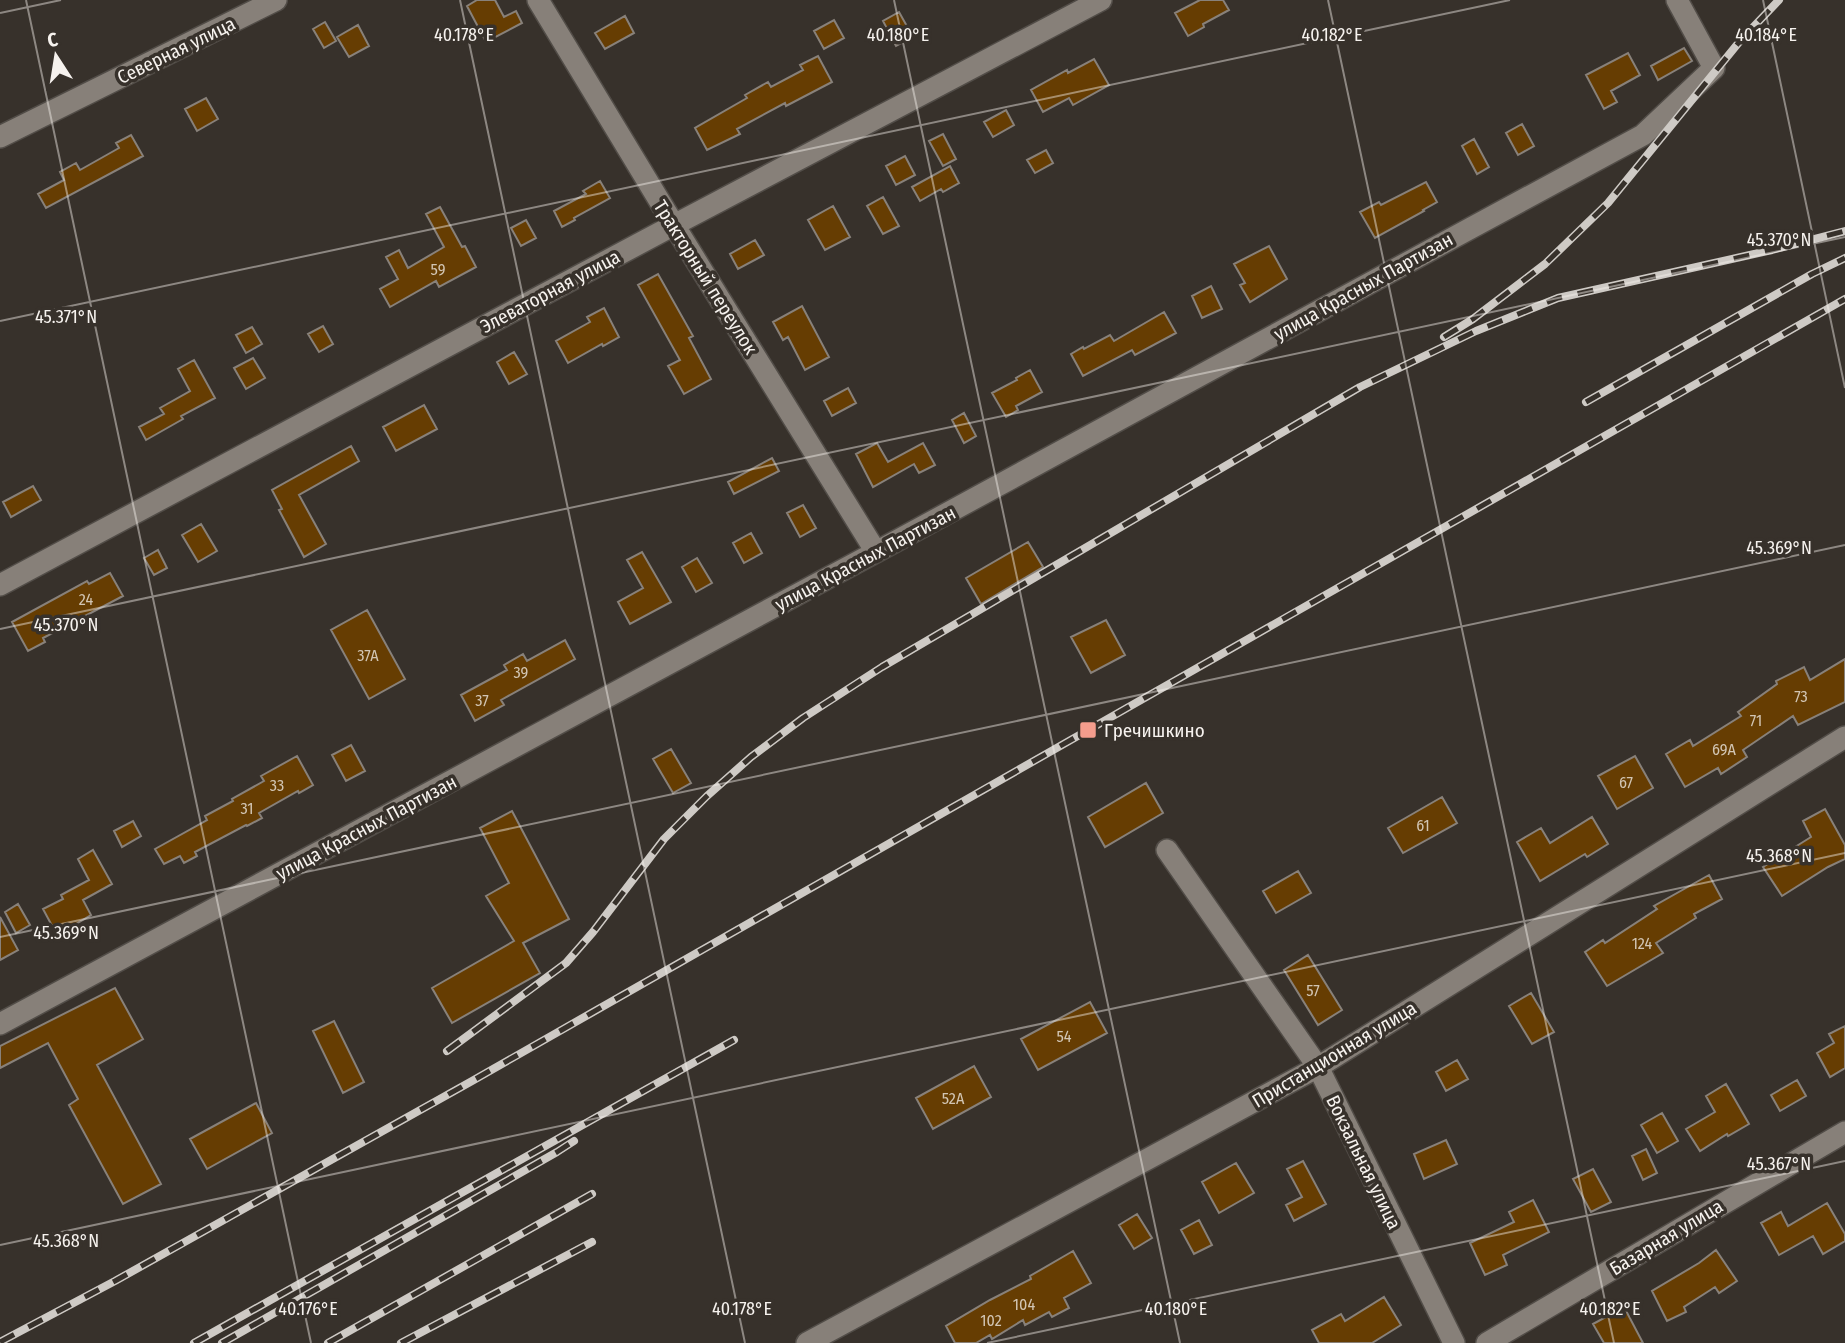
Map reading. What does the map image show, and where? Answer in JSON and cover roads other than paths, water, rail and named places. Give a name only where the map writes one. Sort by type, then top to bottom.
[{"type":"street","name":"Северная улица","points":[[0,137],[276,0]]},
{"type":"street","name":"Тракторный переулок","points":[[538,0],[876,552]]},
{"type":"street","name":"Элеваторная улица","points":[[0,586],[1101,0]]},
{"type":"street","name":"улица Красных Партизан","points":[[0,1024],[1643,135],[1714,68],[1677,0]]},
{"type":"street","name":"Пристанционная улица","points":[[807,1343],[1318,1067],[1845,737]]},
{"type":"street","name":"Вокзальная улица","points":[[1167,850],[1318,1067],[1454,1343]]},
{"type":"street","name":"Базарная улица","points":[[1488,1343],[1845,1132]]},
{"type":"railway","points":[[1444,337],[1473,319],[1545,264],[1608,203],[1740,41],[1779,0]]},
{"type":"railway","points":[[447,1051],[566,963],[664,839],[751,757],[803,718],[882,667],[1360,387],[1476,331],[1558,298],[1845,231]]},
{"type":"railway","points":[[1586,402],[1845,258]]},
{"type":"railway","points":[[0,1342],[115,1281],[472,1081],[1845,299]]},
{"type":"railway","points":[[194,1343],[734,1040]]},
{"type":"railway","points":[[222,1343],[574,1141]]},
{"type":"railway","points":[[328,1343],[592,1194]]},
{"type":"railway","points":[[401,1343],[592,1242]]},
{"type":"place","name":"Гречишкино","points":[[1088,730]]}]
